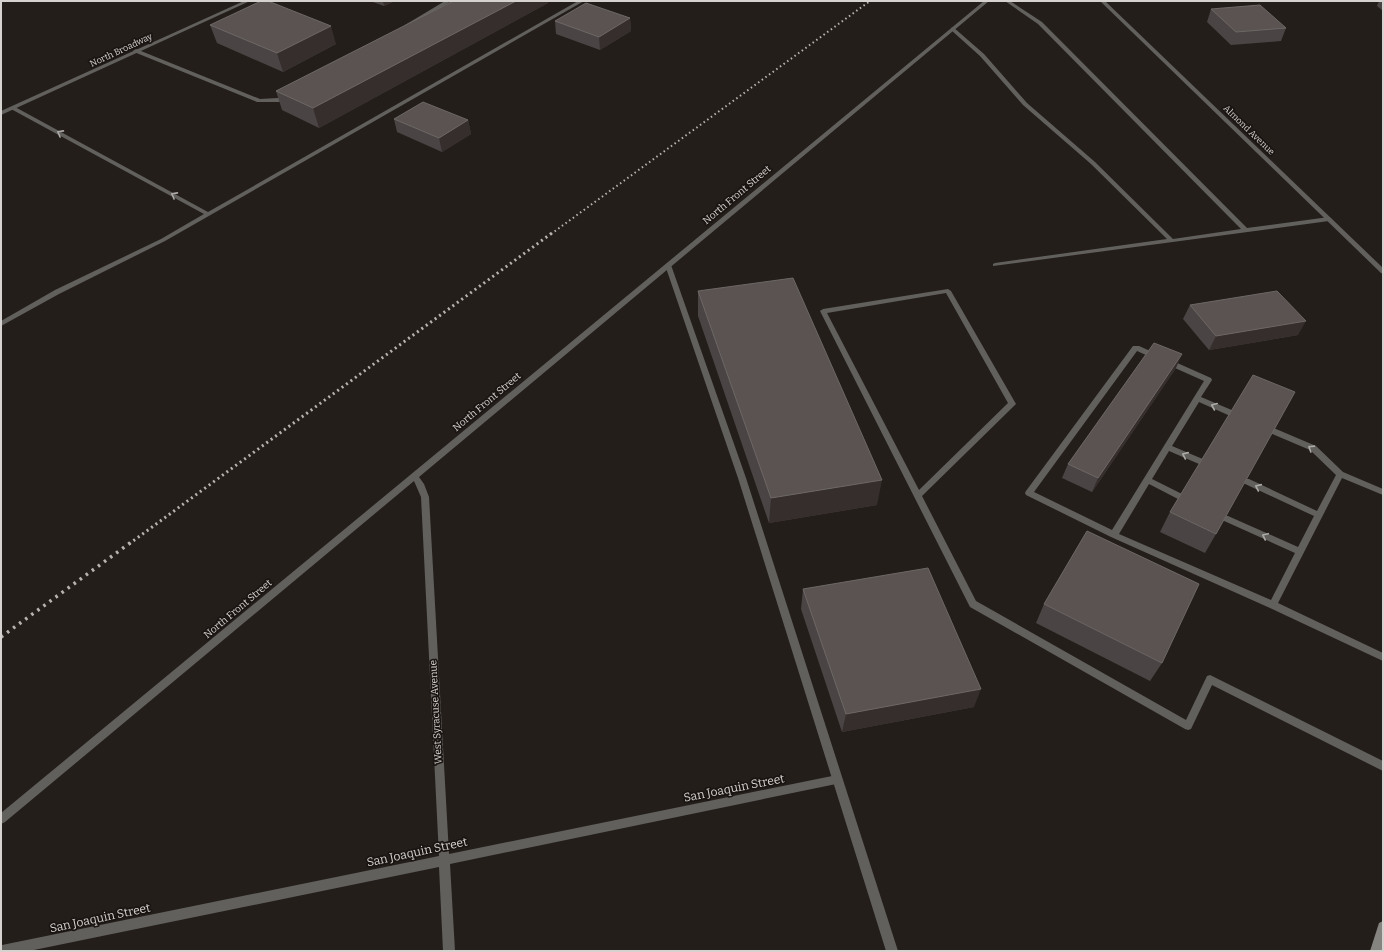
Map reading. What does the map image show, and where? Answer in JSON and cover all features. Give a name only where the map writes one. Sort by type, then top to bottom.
[{"type":"main road","points":[[1376,951],[1383,927]]},
{"type":"street","name":"North Broadway","points":[[1,113],[248,1]]},
{"type":"street","points":[[401,29],[449,1]]},
{"type":"street","points":[[1,324],[58,292],[163,240],[582,1]]},
{"type":"street","name":"North Front Street","points":[[1,819],[987,1]]},
{"type":"street","points":[[1007,1],[1040,23],[1246,231]]},
{"type":"street","name":"Almond Avenue","points":[[1102,1],[1383,272]]},
{"type":"street","points":[[953,29],[982,55],[1025,104],[1094,164],[1172,241]]},
{"type":"street","points":[[136,51],[259,101],[279,100],[293,92]]},
{"type":"street","points":[[13,108],[208,214]]},
{"type":"street","points":[[995,265],[1329,219]]},
{"type":"street","points":[[668,265],[742,478],[892,951]]},
{"type":"street","points":[[918,496],[1012,404],[948,292],[823,311],[973,604],[1188,726],[1210,679],[1383,766]]},
{"type":"street","points":[[1114,535],[1208,380],[1136,348],[1029,493],[1114,535],[1273,605],[1383,657]]},
{"type":"street","points":[[1197,398],[1231,413]]},
{"type":"street","points":[[1273,431],[1313,448],[1340,474],[1383,492]]},
{"type":"street","points":[[1167,447],[1202,462]]},
{"type":"street","points":[[1273,605],[1340,474]]},
{"type":"street","name":"West Syracuse Avenue","points":[[414,476],[420,484],[425,497],[449,951]]},
{"type":"street","points":[[1147,480],[1181,497]]},
{"type":"street","points":[[1246,481],[1319,515]]},
{"type":"street","points":[[1225,518],[1301,552]]},
{"type":"street","name":"San Joaquin Street","points":[[5,951],[837,780]]},
{"type":"building","points":[[261,1],[268,1],[331,26],[277,53],[210,25]]},
{"type":"building","points":[[453,1],[516,1],[313,108],[276,91]]},
{"type":"building","points":[[586,3],[630,18],[599,37],[555,21]]},
{"type":"building","points":[[1260,5],[1286,28],[1236,32],[1211,9]]},
{"type":"building","points":[[423,102],[468,120],[439,138],[394,119]]},
{"type":"building","points":[[793,278],[882,480],[771,498],[698,291]]},
{"type":"building","points":[[1277,291],[1306,321],[1216,336],[1190,305]]},
{"type":"building","points":[[1154,343],[1182,354],[1098,478],[1068,464]]},
{"type":"building","points":[[1253,375],[1295,392],[1216,534],[1170,512]]},
{"type":"building","points":[[1087,531],[1199,584],[1162,663],[1044,604]]},
{"type":"building","points":[[928,568],[981,689],[846,714],[803,589]]},
{"type":"railway","points":[[551,234],[870,1]]},
{"type":"railway","points":[[129,544],[552,233]]},
{"type":"railway","points":[[1,637],[130,543]]}]
